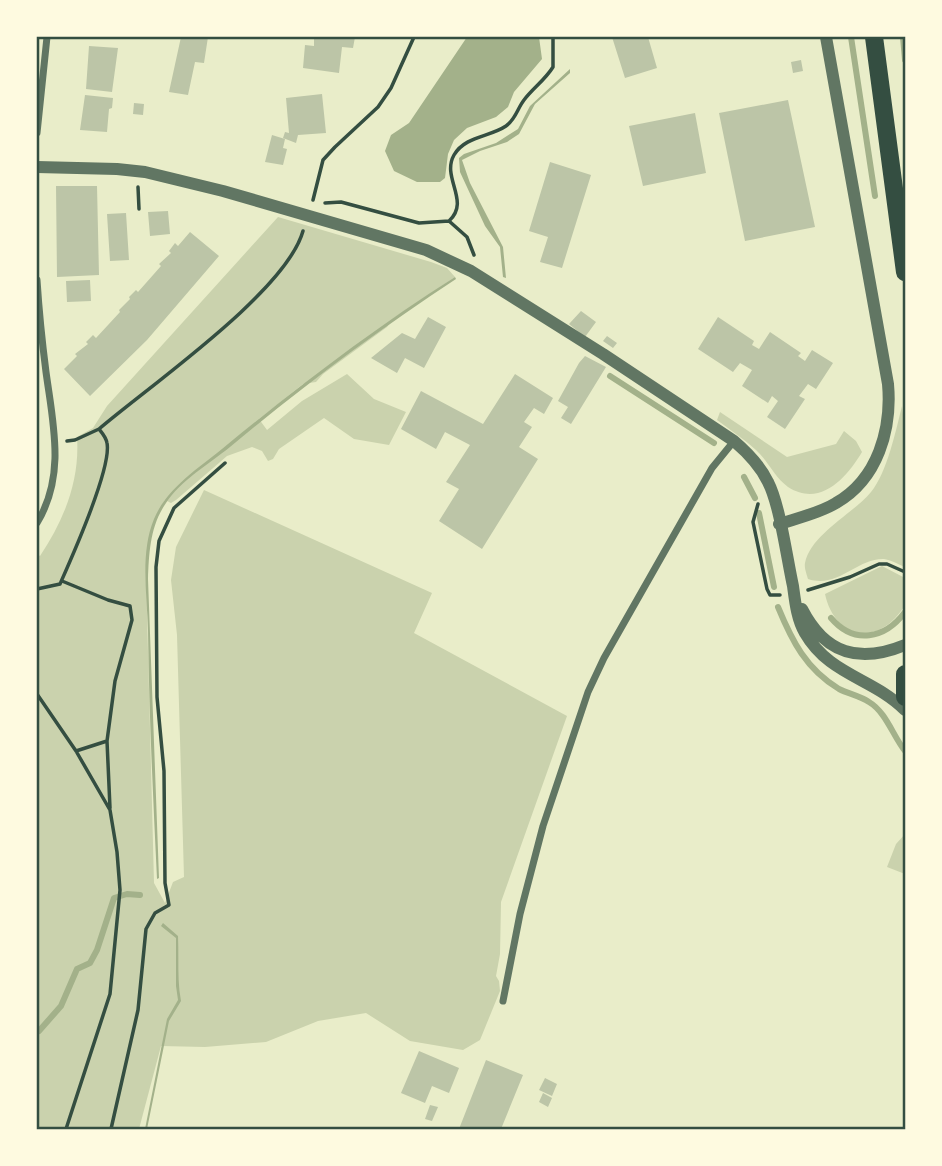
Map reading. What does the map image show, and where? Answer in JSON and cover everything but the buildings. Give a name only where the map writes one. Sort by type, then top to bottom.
[{"type":"main road","points":[[876,37],[905,178]]},
{"type":"main road","points":[[876,37],[905,272]]},
{"type":"main road","points":[[905,674],[905,697]]},
{"type":"street","points":[[37,133],[47,37]]},
{"type":"street","points":[[779,523],[835,504],[851,493],[863,480],[877,456],[888,421],[888,384],[827,37]]},
{"type":"street","points":[[37,167],[117,169],[181,180],[426,250],[471,271],[734,441],[751,457],[770,484],[805,633],[820,654],[837,668],[876,687],[905,710]]},
{"type":"street","points":[[37,281],[40,333],[56,442],[54,480],[50,496],[37,523]]},
{"type":"street","points":[[503,1001],[520,914],[543,826],[589,692],[604,658],[705,480],[734,441]]},
{"type":"street","points":[[794,593],[809,623],[834,647],[862,655],[885,652],[905,645]]},
{"type":"path","points":[[414,37],[391,88],[378,107],[323,160],[313,201],[341,202],[419,223],[449,221],[455,216],[459,202],[452,178],[451,161],[454,155],[466,142],[497,131],[512,121],[524,100],[553,67],[553,37]]},
{"type":"path","points":[[137,171],[139,209]]},
{"type":"path","points":[[56,442],[75,440],[99,429],[268,285],[301,237],[307,215]]},
{"type":"path","points":[[449,221],[467,237],[475,252],[471,271]]},
{"type":"path","points":[[37,589],[60,584],[62,581],[105,470],[107,439],[99,429]]},
{"type":"path","points":[[111,1129],[138,1010],[146,929],[155,913],[169,905],[166,883],[164,771],[157,697],[156,594],[159,541],[174,508],[225,463]]},
{"type":"path","points":[[770,484],[761,495],[753,522],[770,595],[794,593],[834,583],[879,564],[887,564],[905,572]]},
{"type":"path","points":[[62,581],[130,606],[132,620],[115,681],[107,741],[110,810],[120,890],[110,994],[66,1129]]},
{"type":"path","points":[[37,694],[76,751],[110,810]]},
{"type":"path","points":[[76,751],[107,741]]},
{"type":"shaded area","points":[[467,37],[539,37],[542,59],[514,92],[508,107],[496,117],[467,128],[454,140],[448,154],[445,178],[440,182],[417,182],[394,171],[385,151],[391,135],[409,123]]},
{"type":"shaded area","points":[[570,69],[570,73],[535,104],[519,134],[507,142],[462,160],[470,183],[503,247],[506,278],[503,277],[500,247],[485,226],[460,172],[459,158],[496,143],[518,129],[530,106]]},
{"type":"shaded area","points":[[278,217],[431,262],[447,268],[455,277],[394,318],[387,327],[316,382],[303,384],[259,419],[267,430],[302,401],[347,374],[374,399],[406,412],[389,445],[354,439],[324,418],[279,449],[273,459],[268,461],[262,451],[252,447],[227,456],[176,500],[171,503],[165,500],[160,509],[147,554],[146,574],[154,883],[165,903],[173,882],[184,877],[177,635],[171,580],[176,547],[204,490],[432,593],[414,633],[567,716],[501,902],[500,954],[496,976],[500,991],[480,1040],[463,1050],[410,1041],[366,1013],[318,1021],[266,1042],[205,1047],[161,1046],[139,1129],[37,1129],[37,554],[40,556],[49,542],[69,500],[76,469],[77,437],[93,428],[107,406]]},
{"type":"shaded area","points":[[455,277],[456,279],[341,360],[196,473],[179,487],[161,512],[151,540],[148,579],[157,879],[145,574],[147,546],[154,519],[167,497],[197,469],[339,357]]},
{"type":"shaded area","points":[[902,406],[905,431],[905,567],[884,559],[874,560],[829,580],[808,579],[805,563],[815,543],[864,500],[877,484],[890,451]]},
{"type":"shaded area","points":[[720,412],[787,457],[836,444],[844,431],[856,441],[862,452],[849,471],[832,487],[822,492],[800,493],[783,483],[756,450],[717,420]]},
{"type":"shaded area","points":[[882,566],[905,578],[905,606],[892,621],[879,630],[858,633],[849,630],[834,616],[825,594]]},
{"type":"shaded area","points":[[905,834],[905,874],[887,867],[896,844]]},
{"type":"shaded area","points":[[163,923],[178,936],[181,1001],[169,1021],[145,1129],[167,1019],[178,1000],[176,938],[161,926]]},
{"type":"waterway","points":[[851,37],[875,196]]},
{"type":"waterway","points":[[903,37],[905,60]]},
{"type":"waterway","points":[[610,376],[714,443]]},
{"type":"waterway","points":[[744,477],[755,498]]},
{"type":"waterway","points":[[759,513],[774,587]]},
{"type":"waterway","points":[[778,607],[795,643],[809,663],[839,689],[875,706],[905,751]]},
{"type":"waterway","points":[[831,618],[849,632],[869,635],[888,628],[905,612]]},
{"type":"waterway","points":[[39,1031],[61,1006],[77,969],[90,963],[114,898],[127,894],[140,895]]}]
